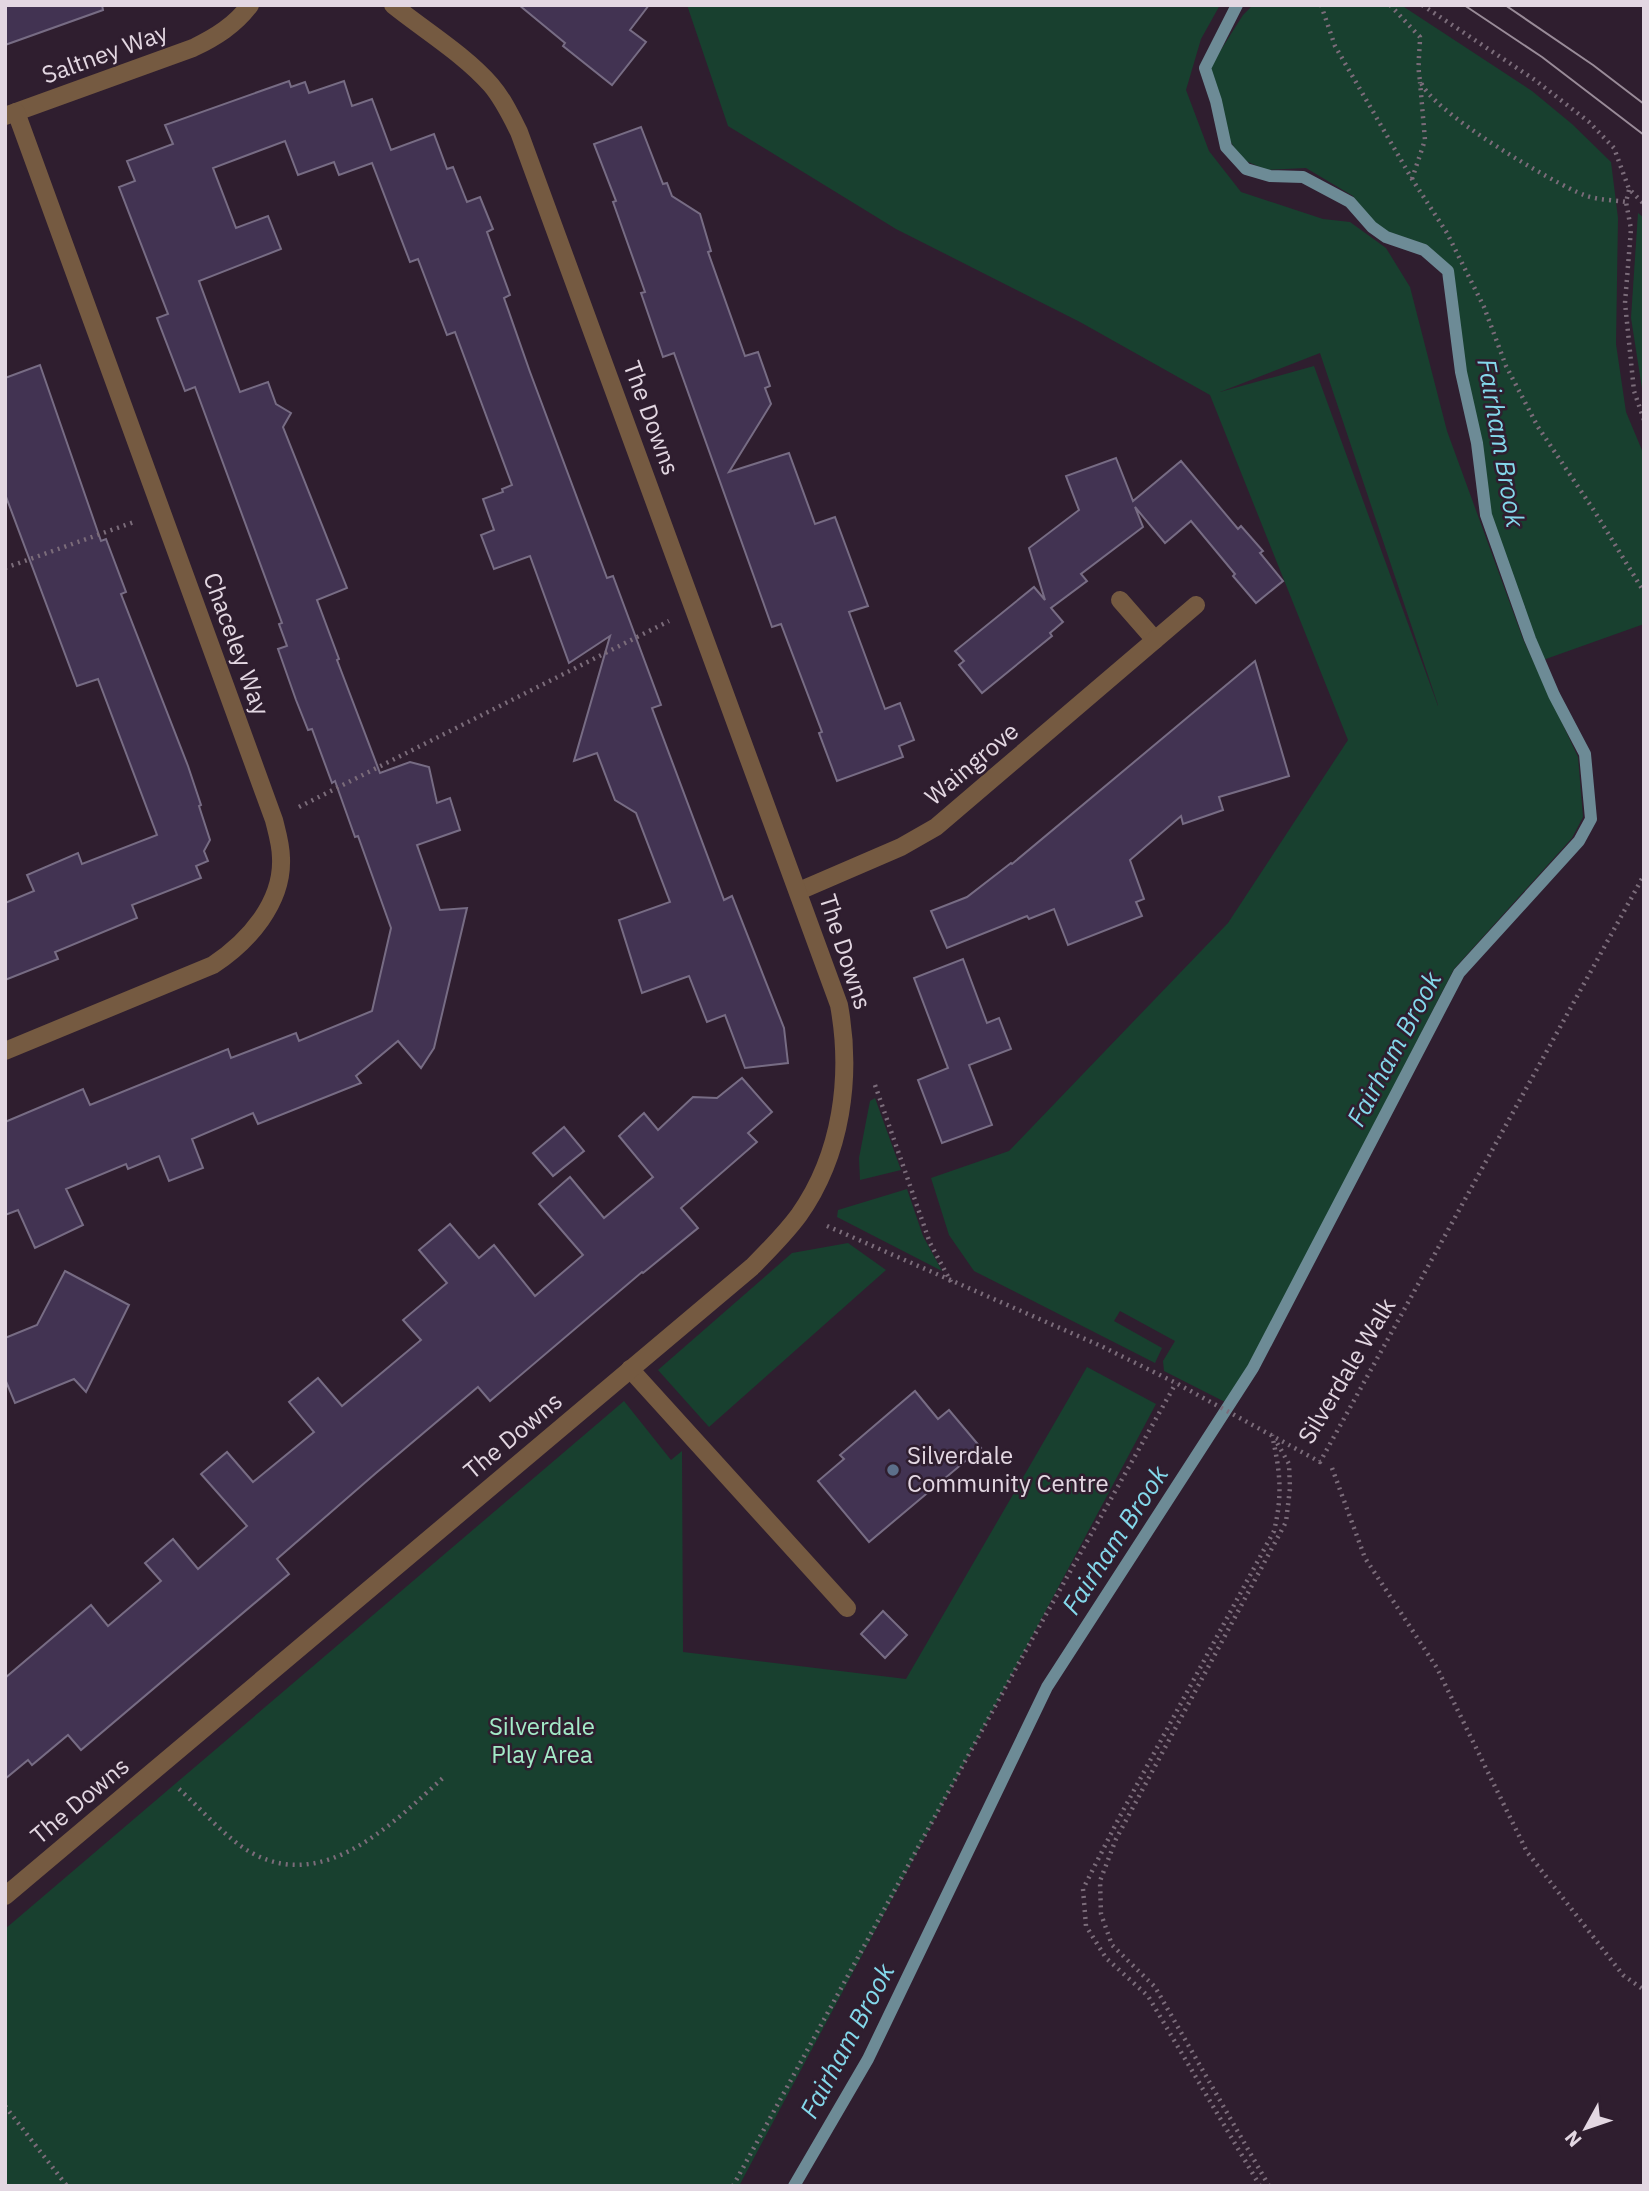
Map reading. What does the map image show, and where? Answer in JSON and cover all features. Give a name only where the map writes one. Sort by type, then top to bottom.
[{"type":"street","name":"Saltney Way","points":[[11,114],[193,48],[232,25],[250,5]]},
{"type":"street","name":"The Downs","points":[[5,1896],[752,1266],[780,1239],[800,1214],[819,1181],[842,1109],[846,1070],[845,1038],[839,1005],[523,141],[491,85],[470,65],[393,5]]},
{"type":"street","name":"Chaceley Way","points":[[5,1051],[213,965],[233,952],[265,913],[279,876],[282,859],[274,820],[162,512],[11,114]]},
{"type":"street","points":[[1120,600],[1155,640]]},
{"type":"street","name":"Waingrove","points":[[799,891],[901,847],[936,827],[1196,605]]},
{"type":"street","points":[[630,1369],[847,1608]]},
{"type":"path","points":[[1321,5],[1335,46],[1412,179],[1447,233],[1483,307],[1506,366],[1538,427],[1644,592]]},
{"type":"path","points":[[1390,5],[1420,37],[1420,82],[1425,140],[1412,179]]},
{"type":"path","points":[[1422,5],[1535,80],[1589,122],[1614,148],[1629,189],[1644,204]]},
{"type":"path","points":[[1420,82],[1440,105],[1497,148],[1524,161],[1546,177],[1587,197],[1626,202]]},
{"type":"path","points":[[1629,189],[1626,202],[1631,229],[1625,303],[1634,391],[1644,420]]},
{"type":"path","points":[[5,568],[162,512]]},
{"type":"path","points":[[274,820],[695,608]]},
{"type":"path","name":"Silverdale Walk","points":[[800,1214],[1101,1346],[1176,1383],[1320,1462],[1644,875]]},
{"type":"path","points":[[846,1070],[874,1082],[930,1244],[952,1282]]},
{"type":"path","points":[[733,2186],[1021,1659],[1176,1383]]},
{"type":"path","points":[[1260,2186],[1148,1996],[1106,1958],[1086,1926],[1083,1889],[1274,1531],[1280,1504],[1280,1469],[1272,1434]]},
{"type":"path","points":[[1269,2186],[1155,1987],[1112,1945],[1101,1914],[1100,1881],[1116,1839],[1286,1522],[1290,1488],[1289,1464],[1272,1434]]},
{"type":"path","points":[[1332,1468],[1365,1558],[1437,1668],[1527,1852],[1623,1975],[1644,1990]]},
{"type":"path","points":[[157,1768],[239,1844],[271,1862],[309,1865],[345,1855],[382,1832],[445,1776]]},
{"type":"path","points":[[5,2106],[68,2186]]},
{"type":"green space","points":[[687,5],[1220,5],[1201,39],[1186,90],[1209,151],[1241,192],[1323,219],[1350,222],[1386,248],[1410,287],[1447,431],[1523,639],[1578,757],[1583,817],[1572,838],[1454,969],[1257,1352],[1225,1402],[1164,1371],[1163,1361],[1175,1341],[1120,1311],[1114,1321],[1162,1348],[1155,1363],[974,1271],[949,1235],[931,1178],[1009,1151],[1228,923],[1348,740],[1210,395],[1080,322],[896,229],[728,126]],"holes":[[[1320,353],[1438,706],[1314,366],[1220,392]]]},
{"type":"green space","points":[[1253,5],[1401,5],[1532,91],[1572,124],[1611,162],[1618,218],[1616,344],[1626,412],[1644,455],[1644,624],[1543,660],[1491,515],[1465,369],[1453,269],[1427,245],[1386,231],[1373,223],[1353,196],[1306,168],[1267,170],[1241,159],[1229,139],[1210,67],[1243,15]]},
{"type":"green space","points":[[1638,213],[1644,218],[1644,401],[1631,318]]},
{"type":"green space","points":[[875,1098],[901,1170],[860,1180],[859,1158],[870,1101]]},
{"type":"green space","points":[[907,1189],[923,1236],[942,1271],[837,1217],[838,1210]]},
{"type":"green space","points":[[848,1243],[886,1270],[709,1427],[658,1370],[792,1253]]},
{"type":"green space","name":"Silverdale Play Area","points":[[1087,1367],[1156,1404],[739,2186],[5,2186],[5,1929],[624,1401],[671,1460],[682,1451],[683,1652],[906,1679]]},
{"type":"building","points":[[5,5],[102,5],[103,10],[5,45]]},
{"type":"building","points":[[519,5],[649,5],[630,30],[646,42],[612,85],[563,46],[565,43]]},
{"type":"building","points":[[289,81],[291,87],[305,82],[309,93],[344,81],[352,106],[372,99],[391,150],[434,134],[447,169],[453,167],[467,202],[480,197],[493,229],[487,232],[510,295],[504,298],[530,372],[607,578],[613,576],[661,705],[652,708],[724,900],[732,896],[784,1028],[788,1063],[745,1068],[725,1015],[707,1022],[689,976],[642,993],[619,920],[670,902],[636,813],[615,800],[597,753],[574,761],[610,636],[569,663],[530,556],[494,569],[481,535],[494,530],[483,499],[503,492],[502,489],[512,485],[455,332],[447,335],[418,259],[410,262],[372,163],[339,175],[334,162],[298,175],[285,141],[213,168],[236,228],[268,216],[281,249],[199,281],[240,392],[268,382],[276,404],[291,413],[283,427],[347,588],[317,600],[339,659],[337,660],[380,773],[410,762],[429,767],[437,803],[450,798],[460,830],[417,845],[440,910],[467,908],[434,1048],[421,1068],[398,1041],[356,1076],[361,1083],[258,1124],[253,1113],[192,1139],[203,1168],[169,1181],[159,1156],[128,1169],[126,1164],[66,1189],[83,1225],[35,1248],[18,1210],[5,1215],[5,1122],[83,1089],[90,1105],[228,1049],[231,1058],[296,1033],[299,1041],[372,1011],[391,928],[358,836],[355,837],[335,781],[332,783],[312,729],[308,730],[296,700],[278,649],[287,646],[279,624],[282,623],[195,387],[185,391],[157,318],[168,314],[119,187],[135,181],[127,161],[173,144],[165,125]]},
{"type":"building","points":[[641,127],[663,184],[667,183],[672,196],[700,214],[711,251],[708,252],[745,356],[758,352],[770,386],[765,388],[771,404],[729,472],[789,453],[815,524],[835,517],[868,606],[849,612],[885,709],[900,703],[914,740],[899,746],[903,757],[837,781],[819,733],[822,732],[781,624],[772,627],[674,353],[663,357],[641,293],[645,292],[613,202],[616,201],[594,144]]},
{"type":"building","points":[[40,365],[101,541],[106,539],[126,592],[121,594],[188,766],[210,840],[204,851],[208,861],[196,866],[201,878],[132,905],[137,918],[55,952],[58,959],[5,980],[5,903],[34,891],[27,875],[78,853],[82,864],[157,835],[98,679],[77,686],[5,494],[5,378]]},
{"type":"building","points":[[1116,458],[1133,501],[1181,461],[1238,529],[1241,526],[1263,551],[1260,553],[1283,581],[1256,603],[1191,521],[1165,543],[1135,507],[1143,527],[1081,574],[1087,581],[1051,608],[1063,622],[1050,633],[1052,636],[982,693],[959,665],[964,661],[955,651],[1034,587],[1045,600],[1029,548],[1079,510],[1066,476]]},
{"type":"building","points":[[1255,661],[1289,776],[1219,797],[1223,810],[1183,824],[1181,816],[1130,860],[1144,899],[1136,902],[1142,916],[1068,945],[1054,909],[1029,919],[1027,916],[947,948],[931,911],[967,897],[1012,864]]},
{"type":"building","points":[[963,959],[987,1023],[999,1018],[1011,1049],[969,1065],[992,1125],[942,1143],[918,1080],[948,1068],[914,978]]},
{"type":"building","points":[[742,1078],[772,1112],[748,1133],[757,1142],[681,1208],[698,1228],[490,1401],[478,1387],[376,1473],[277,1559],[289,1574],[81,1750],[68,1735],[32,1765],[28,1760],[5,1779],[5,1678],[91,1605],[108,1626],[161,1581],[145,1563],[173,1539],[198,1569],[247,1526],[201,1474],[227,1452],[253,1482],[314,1432],[289,1402],[318,1378],[342,1406],[421,1340],[403,1320],[447,1283],[419,1250],[450,1224],[479,1258],[494,1245],[535,1296],[583,1255],[539,1204],[570,1177],[604,1218],[653,1177],[619,1136],[644,1113],[658,1130],[693,1097],[717,1098]]},
{"type":"building","points":[[564,1127],[584,1151],[553,1176],[533,1153]]},
{"type":"building","points":[[65,1271],[129,1305],[86,1392],[74,1379],[15,1403],[5,1379],[5,1338],[37,1325]]},
{"type":"building","name":"Silverdale Community Centre","points":[[915,1391],[938,1419],[949,1410],[981,1448],[869,1542],[818,1481],[844,1459],[840,1455]]},
{"type":"building","points":[[883,1611],[907,1635],[885,1658],[861,1634]]},
{"type":"waterway","name":"Fairham Brook","points":[[794,2186],[868,2059],[1047,1687],[1253,1368],[1459,973],[1579,841],[1591,819],[1585,754],[1554,695],[1530,639],[1486,515],[1477,443],[1461,372],[1448,271],[1424,250],[1386,237],[1372,227],[1350,202],[1303,177],[1270,176],[1246,169],[1226,147],[1216,101],[1205,68],[1237,5]]},
{"type":"tram line","points":[[1464,5],[1542,57],[1644,135]]},
{"type":"tram line","points":[[1505,5],[1593,65],[1644,104]]},
{"type":"place","name":"Silverdale Community Centre","points":[[893,1470]]}]
